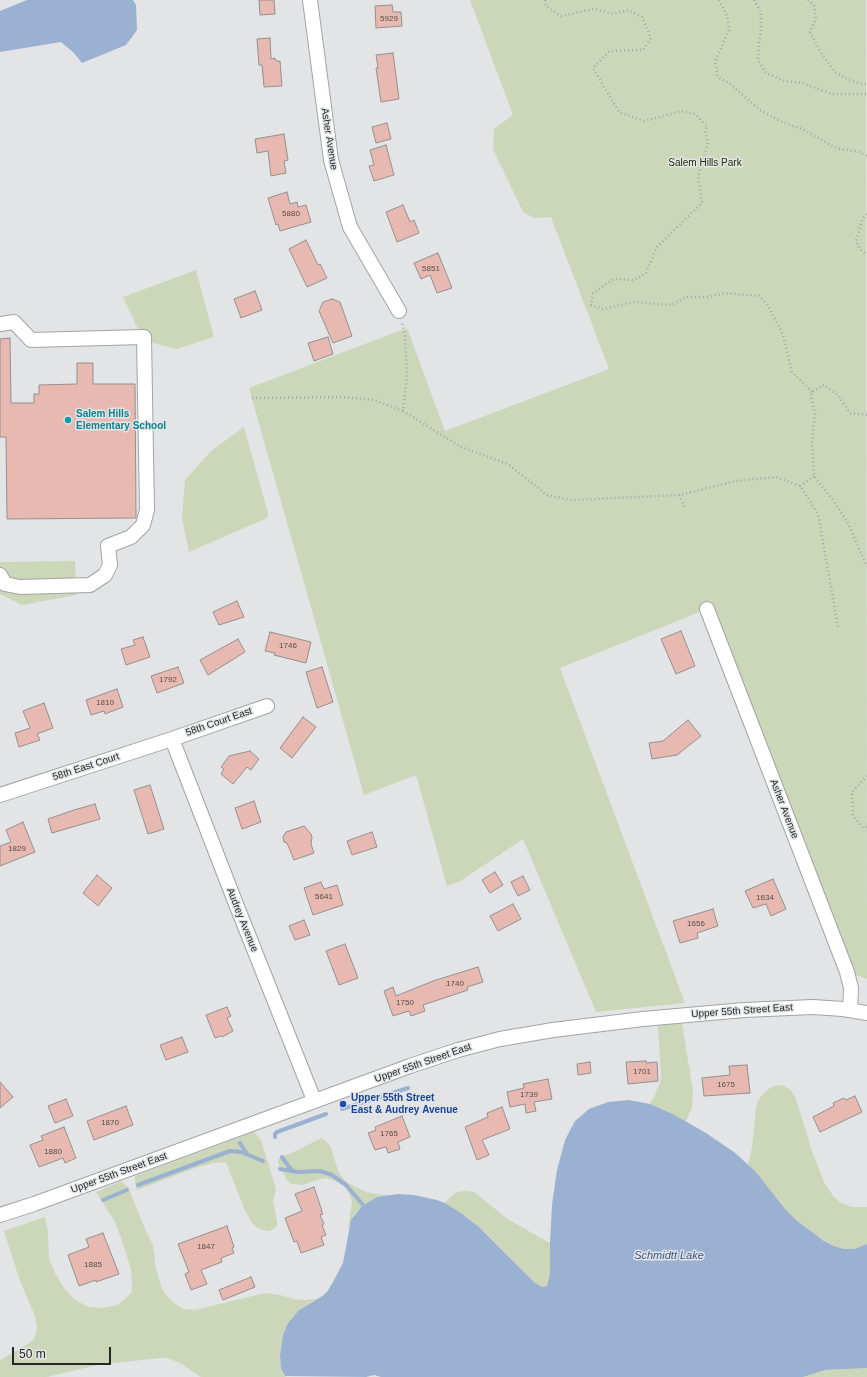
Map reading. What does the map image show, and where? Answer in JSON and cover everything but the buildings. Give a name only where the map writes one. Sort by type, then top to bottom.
[{"type":"street","name":"Asher Avenue","points":[[310,0],[333,168],[350,227],[399,311]]},
{"type":"street","points":[[0,324],[14,322],[32,340],[144,337],[147,510],[143,525],[131,538],[108,546],[110,565],[105,575],[90,585],[20,587],[6,584],[0,575]]},
{"type":"street","name":"Asher Avenue","points":[[707,609],[847,972],[851,988],[850,1010]]},
{"type":"street","name":"58th Court East","points":[[172,739],[267,706]]},
{"type":"street","name":"58th East Court","points":[[0,795],[172,739]]},
{"type":"street","name":"Audrey Avenue","points":[[172,739],[314,1100]]},
{"type":"street","name":"Upper 55th Street East","points":[[0,1215],[34,1204],[314,1100],[458,1050],[518,1036],[644,1019],[731,1011],[795,1007],[850,1010],[867,1014]]},
{"type":"path","points":[[545,0],[546,6],[561,16],[594,9],[613,14],[628,10],[642,17],[651,38],[643,50],[610,51],[593,68],[619,112],[644,121],[682,110],[695,114],[707,126],[705,131],[708,143],[698,177],[702,203],[657,247],[646,273],[634,280],[614,280],[593,293],[591,305],[603,310],[634,302],[672,305],[686,297],[708,297],[725,293],[759,296],[768,304],[783,335],[792,372],[812,392]]},
{"type":"path","points":[[718,0],[727,16],[729,30],[715,62],[718,77],[729,83],[760,110],[782,122],[802,129],[836,148],[859,152],[867,156]]},
{"type":"path","points":[[754,0],[761,12],[761,32],[758,43],[758,60],[766,73],[784,81],[802,83],[832,94],[867,94]]},
{"type":"path","points":[[808,0],[814,5],[816,19],[810,32],[822,54],[835,72],[847,79],[861,84],[867,84]]},
{"type":"path","points":[[867,214],[863,218],[856,240],[860,248],[867,255]]},
{"type":"path","points":[[399,311],[405,337],[407,374],[403,411]]},
{"type":"path","points":[[812,392],[824,385],[838,395],[850,413],[867,415]]},
{"type":"path","points":[[812,392],[811,396],[815,414],[812,440],[814,476],[833,500],[848,523],[867,567]]},
{"type":"path","points":[[252,398],[342,397],[374,400],[403,411],[461,448],[508,464],[547,495],[572,500],[679,495],[736,481],[776,477],[800,486],[818,514],[838,626]]},
{"type":"path","points":[[800,486],[814,476]]},
{"type":"path","points":[[679,495],[685,508]]},
{"type":"path","points":[[867,776],[852,792],[853,815],[863,828],[867,826]]},
{"type":"green space","name":"Salem Hills Park","points":[[470,0],[866,0],[867,979],[847,972],[707,609],[560,668],[685,1003],[596,1012],[523,839],[459,882],[447,886],[416,775],[364,795],[249,388],[407,328],[445,431],[609,369],[551,217],[534,218],[523,212],[493,149],[494,129],[513,115]]},
{"type":"green space","points":[[196,270],[214,337],[177,349],[153,343],[138,329],[123,297]]},
{"type":"green space","points":[[244,427],[268,513],[267,518],[189,552],[182,518],[185,480],[211,451]]},
{"type":"green space","points":[[75,561],[76,595],[22,605],[0,594],[0,562]]},
{"type":"green space","points":[[682,1023],[693,1091],[692,1107],[686,1121],[650,1104],[659,1086],[661,1078],[658,1026]]},
{"type":"green space","points":[[777,1085],[784,1086],[791,1090],[796,1099],[813,1154],[825,1184],[834,1197],[840,1202],[851,1207],[867,1207],[867,1244],[854,1249],[844,1249],[834,1246],[818,1237],[790,1215],[748,1164],[752,1148],[758,1101],[770,1088]]},
{"type":"green space","points":[[254,1132],[261,1140],[276,1189],[273,1201],[277,1225],[269,1231],[258,1228],[252,1223],[244,1208],[226,1162],[214,1163],[195,1168],[137,1190],[135,1176]]},
{"type":"green space","points":[[321,1138],[331,1147],[338,1171],[346,1182],[366,1192],[388,1195],[372,1200],[362,1206],[354,1215],[348,1230],[352,1201],[344,1186],[336,1181],[326,1178],[303,1185],[291,1184],[287,1180],[279,1165],[279,1158]]},
{"type":"green space","points":[[121,1181],[128,1187],[153,1245],[156,1268],[161,1286],[165,1294],[183,1309],[195,1310],[265,1293],[304,1300],[316,1299],[324,1295],[303,1307],[288,1323],[283,1335],[280,1356],[281,1370],[286,1377],[201,1377],[180,1363],[167,1358],[160,1358],[97,1365],[47,1377],[0,1377],[0,1360],[31,1342],[35,1337],[37,1326],[35,1316],[19,1278],[4,1231],[45,1217],[48,1231],[49,1259],[64,1288],[74,1299],[88,1307],[102,1308],[117,1305],[131,1293],[131,1270],[115,1222],[96,1192]]},
{"type":"green space","points":[[458,1192],[474,1192],[509,1220],[550,1243],[550,1273],[547,1286],[542,1287],[535,1283],[485,1232],[467,1217],[445,1203],[451,1196]]},
{"type":"green space","points":[[867,1368],[867,1377],[803,1377],[825,1370]]},
{"type":"water","points":[[27,0],[133,0],[136,5],[137,30],[126,45],[82,63],[74,53],[61,42],[0,52],[0,11]]},
{"type":"water","name":"Schmidtt Lake","points":[[629,1100],[650,1104],[673,1114],[706,1133],[734,1152],[755,1171],[785,1209],[796,1220],[824,1241],[844,1249],[854,1249],[867,1244],[867,1368],[825,1370],[803,1377],[285,1376],[281,1369],[280,1356],[283,1335],[288,1323],[299,1310],[327,1292],[343,1263],[351,1220],[362,1206],[377,1197],[398,1194],[414,1195],[445,1203],[479,1227],[535,1283],[542,1287],[547,1286],[550,1273],[552,1205],[557,1170],[565,1140],[575,1121],[589,1109],[608,1102]]},
{"type":"waterway","points":[[342,1109],[408,1088]]},
{"type":"waterway","points":[[275,1137],[277,1132],[326,1114]]},
{"type":"waterway","points":[[240,1143],[247,1154]]},
{"type":"waterway","points":[[138,1185],[230,1151],[241,1152],[263,1161]]},
{"type":"waterway","points":[[282,1157],[293,1171]]},
{"type":"waterway","points":[[280,1169],[298,1172],[320,1171],[332,1175],[346,1185],[363,1205]]},
{"type":"waterway","points":[[103,1200],[127,1190]]},
{"type":"place","name":"Salem Hills Elementary School","points":[[68,420]]},
{"type":"place","name":"Upper 55th Street East & Audrey Avenue","points":[[343,1104]]}]
